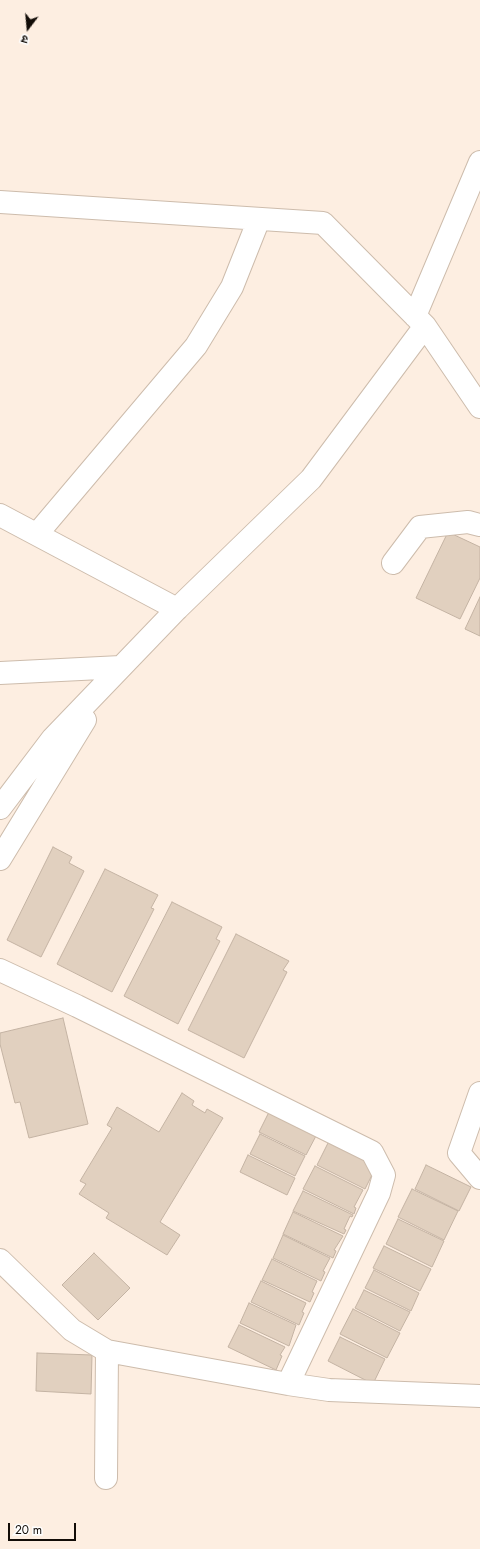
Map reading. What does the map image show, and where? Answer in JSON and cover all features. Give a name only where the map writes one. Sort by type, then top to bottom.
[{"type":"street","points":[[0,808],[53,738],[177,609],[311,479],[420,321],[480,162]]},
{"type":"street","points":[[0,202],[323,223],[420,321],[480,407]]},
{"type":"street","points":[[37,534],[196,346],[232,287],[259,219]]},
{"type":"street","points":[[0,515],[177,609]]},
{"type":"street","points":[[393,563],[420,527],[468,522],[480,525]]},
{"type":"street","points":[[0,673],[121,667]]},
{"type":"street","points":[[0,859],[85,720]]},
{"type":"street","points":[[0,970],[372,1152],[384,1176],[379,1194],[288,1384]]},
{"type":"street","points":[[480,1093],[460,1153],[480,1178]]},
{"type":"street","points":[[0,1260],[72,1330],[107,1351],[329,1390],[480,1396]]},
{"type":"street","points":[[106,1478],[107,1351]]},
{"type":"building","points":[[448,532],[480,547],[480,578],[460,619],[416,598]]},
{"type":"building","points":[[480,597],[480,636],[465,629]]},
{"type":"building","points":[[53,847],[72,857],[69,863],[84,871],[41,957],[7,940]]},
{"type":"building","points":[[105,869],[158,895],[151,908],[154,909],[112,992],[57,964]]},
{"type":"building","points":[[172,902],[222,927],[216,939],[220,941],[178,1024],[124,996]]},
{"type":"building","points":[[236,934],[289,961],[283,970],[287,972],[244,1058],[188,1030]]},
{"type":"building","points":[[63,1018],[88,1124],[29,1138],[20,1102],[15,1103],[0,1044],[0,1033]]},
{"type":"building","points":[[182,1093],[194,1101],[192,1105],[205,1113],[207,1109],[223,1118],[160,1222],[180,1235],[167,1255],[106,1218],[109,1213],[79,1194],[86,1184],[80,1181],[112,1128],[107,1125],[117,1107],[159,1132]]},
{"type":"building","points":[[270,1110],[317,1134],[306,1155],[259,1132]]},
{"type":"building","points":[[260,1134],[305,1156],[295,1176],[250,1154]]},
{"type":"building","points":[[329,1141],[377,1165],[365,1189],[317,1165]]},
{"type":"building","points":[[248,1155],[295,1178],[287,1195],[240,1172]]},
{"type":"building","points":[[426,1165],[471,1187],[459,1211],[415,1189]]},
{"type":"building","points":[[315,1166],[363,1190],[354,1207],[356,1208],[354,1214],[303,1189]]},
{"type":"building","points":[[412,1189],[458,1211],[444,1240],[398,1217]]},
{"type":"building","points":[[303,1191],[353,1215],[352,1217],[350,1216],[344,1229],[346,1230],[344,1234],[293,1211]]},
{"type":"building","points":[[293,1212],[343,1236],[334,1250],[336,1251],[333,1258],[283,1234]]},
{"type":"building","points":[[398,1219],[444,1241],[432,1267],[386,1244]]},
{"type":"building","points":[[283,1235],[330,1258],[323,1271],[325,1272],[321,1281],[273,1258]]},
{"type":"building","points":[[384,1246],[431,1269],[420,1291],[373,1268]]},
{"type":"building","points":[[94,1253],[130,1288],[98,1320],[62,1285]]},
{"type":"building","points":[[272,1259],[317,1281],[312,1292],[314,1293],[310,1302],[262,1280]]},
{"type":"building","points":[[374,1270],[419,1293],[411,1311],[365,1288]]},
{"type":"building","points":[[261,1281],[306,1303],[299,1325],[251,1302]]},
{"type":"building","points":[[364,1290],[410,1312],[400,1331],[355,1308]]},
{"type":"building","points":[[249,1303],[296,1325],[289,1346],[240,1323]]},
{"type":"building","points":[[353,1309],[400,1333],[387,1358],[340,1334]]},
{"type":"building","points":[[239,1325],[285,1347],[280,1355],[282,1356],[276,1370],[228,1347]]},
{"type":"building","points":[[340,1337],[385,1359],[373,1384],[328,1361]]},
{"type":"building","points":[[37,1353],[92,1355],[91,1394],[36,1391]]}]
